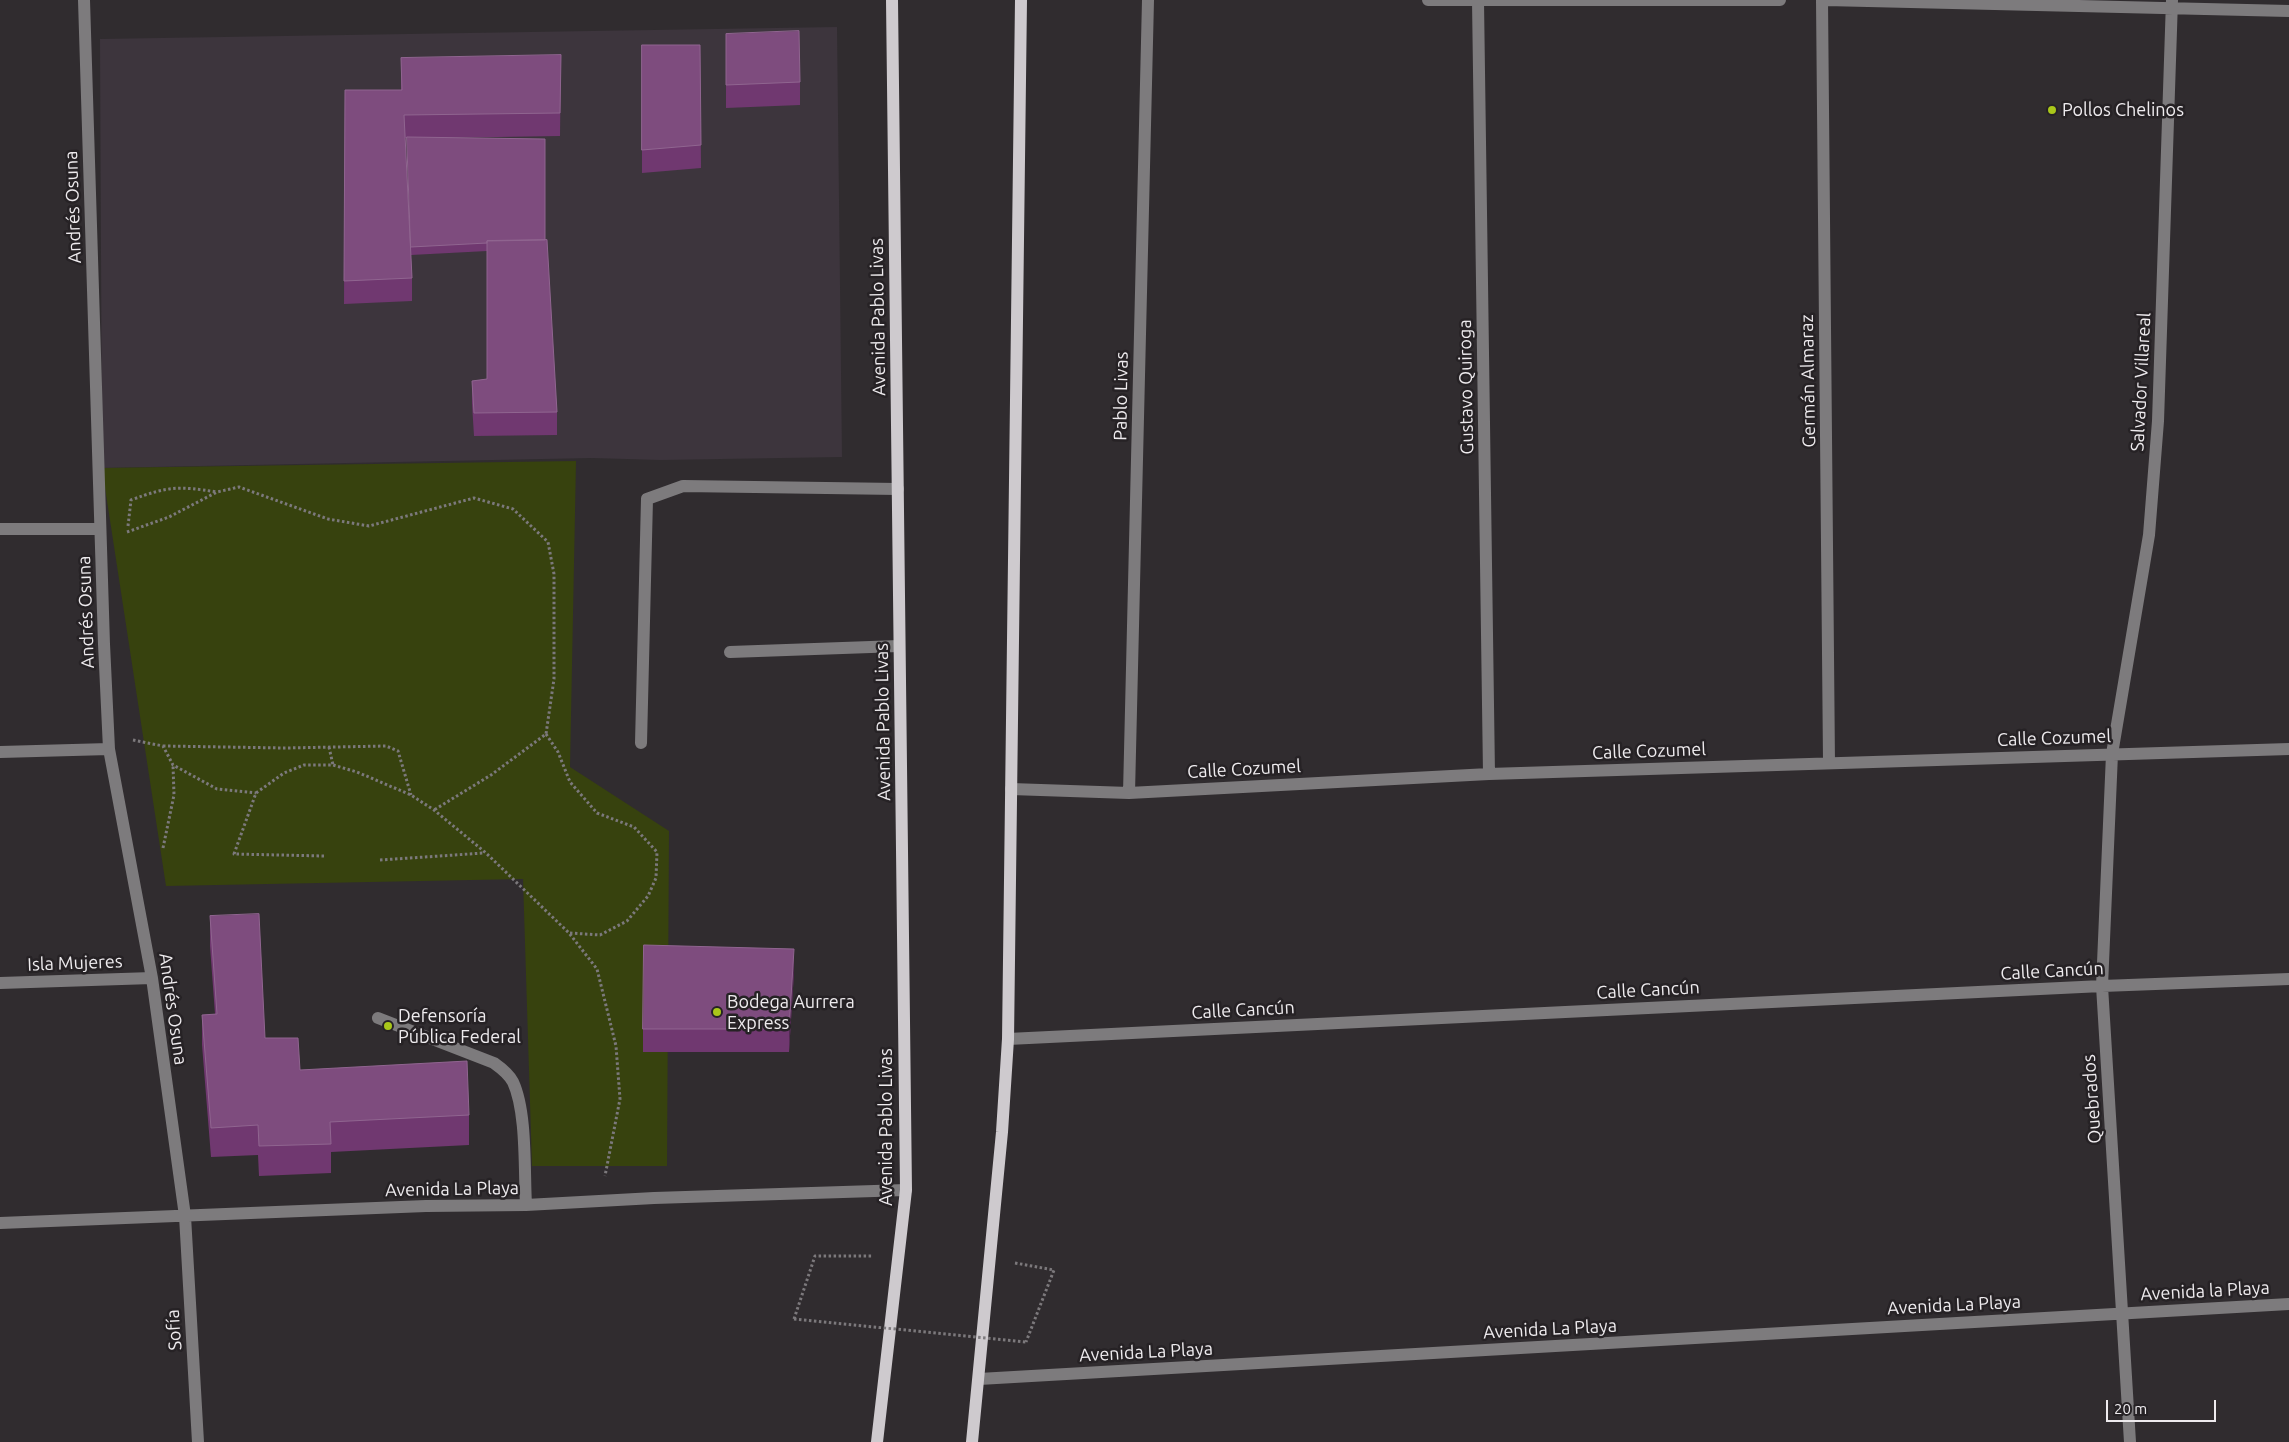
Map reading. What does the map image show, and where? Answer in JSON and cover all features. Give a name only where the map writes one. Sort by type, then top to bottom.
[{"type":"main road","name":"Avenida Pablo Livas","points":[[877,1442],[906,1190],[892,0]]},
{"type":"main road","points":[[972,1442],[1002,1132],[1008,1040],[1021,0]]},
{"type":"street","name":"Andrés Osuna","points":[[84,0],[100,529],[109,748],[152,978],[185,1216]]},
{"type":"street","name":"Pablo Livas","points":[[1129,793],[1148,0]]},
{"type":"street","points":[[1428,0],[1780,0]]},
{"type":"street","name":"Germán Almaraz","points":[[1822,0],[1830,762]]},
{"type":"street","points":[[1826,0],[2172,4],[2289,11]]},
{"type":"street","name":"Gustavo Quiroga","points":[[1478,1],[1489,774]]},
{"type":"street","name":"Salvador Villareal","points":[[2112,754],[2149,535],[2158,421],[2172,4]]},
{"type":"street","points":[[641,743],[647,499],[684,486],[898,489]]},
{"type":"street","points":[[0,529],[100,529]]},
{"type":"street","points":[[730,652],[899,646]]},
{"type":"street","points":[[0,752],[109,748]]},
{"type":"street","name":"Calle Cozumel","points":[[1011,789],[1129,793],[1489,774],[2289,749]]},
{"type":"street","name":"Quebrados","points":[[2112,754],[2102,986],[2130,1442]]},
{"type":"street","name":"Isla Mujeres","points":[[0,983],[152,978]]},
{"type":"street","name":"Calle Cancún","points":[[1008,1040],[2102,986],[2289,979]]},
{"type":"street","points":[[378,1018],[494,1064],[503,1069],[512,1080],[521,1113],[526,1205]]},
{"type":"street","name":"Avenida La Playa","points":[[0,1223],[906,1190]]},
{"type":"street","name":"Sofía","points":[[185,1216],[198,1442]]},
{"type":"street","name":"Avenida la Playa","points":[[2123,1313],[2289,1304]]},
{"type":"street","name":"Avenida La Playa","points":[[979,1379],[2123,1313]]},
{"type":"path","points":[[217,492],[182,487],[162,489],[131,500],[127,533],[169,518],[217,492],[239,487],[328,519],[369,526],[474,498],[513,509],[548,542],[554,574],[554,679],[546,734],[558,752],[570,782],[597,813],[634,827],[657,852],[656,878],[648,896],[627,921],[600,935],[569,933]]},
{"type":"path","points":[[434,810],[491,775],[546,734]]},
{"type":"path","points":[[108,735],[163,746],[285,748],[386,746],[398,751],[411,796]]},
{"type":"path","points":[[163,746],[173,765],[174,795],[164,848]]},
{"type":"path","points":[[329,747],[332,765]]},
{"type":"path","points":[[173,765],[216,789],[256,794]]},
{"type":"path","points":[[324,856],[234,854],[256,794],[284,773],[304,765],[332,765],[357,772],[411,796],[434,810],[486,853],[569,933],[596,969],[616,1046],[620,1099],[600,1201]]},
{"type":"path","points":[[380,860],[486,853]]},
{"type":"path","points":[[898,1257],[815,1256],[794,1319],[1026,1342],[1054,1270],[990,1258]]},
{"type":"shaded area","points":[[837,27],[842,457],[661,460],[592,458],[102,468],[100,39]]},
{"type":"green space","points":[[576,461],[570,767],[669,831],[667,1166],[532,1166],[523,879],[166,886],[102,468]]},
{"type":"building","points":[[799,31],[800,82],[726,85],[726,34]]},
{"type":"building","points":[[642,45],[700,45],[701,145],[642,150]]},
{"type":"building","points":[[561,55],[560,113],[404,115],[412,278],[344,281],[345,90],[402,90],[401,58]]},
{"type":"building","points":[[407,137],[545,139],[545,240],[487,241],[487,243],[411,247]]},
{"type":"building","points":[[547,240],[557,412],[474,413],[472,381],[487,379],[487,241]]},
{"type":"building","points":[[259,914],[265,1038],[298,1038],[300,1070],[467,1061],[469,1115],[330,1122],[331,1144],[259,1146],[258,1125],[211,1128],[202,1015],[217,1014],[210,916]]},
{"type":"building","name":"Bodega Aurrera Express","points":[[644,945],[794,949],[789,1029],[643,1029]]},
{"type":"place","name":"Pollos Chelinos","points":[[2052,110]]},
{"type":"place","name":"Bodega Aurrera Express","points":[[717,1012]]},
{"type":"place","name":"Defensoría Pública Federal","points":[[388,1026]]}]
